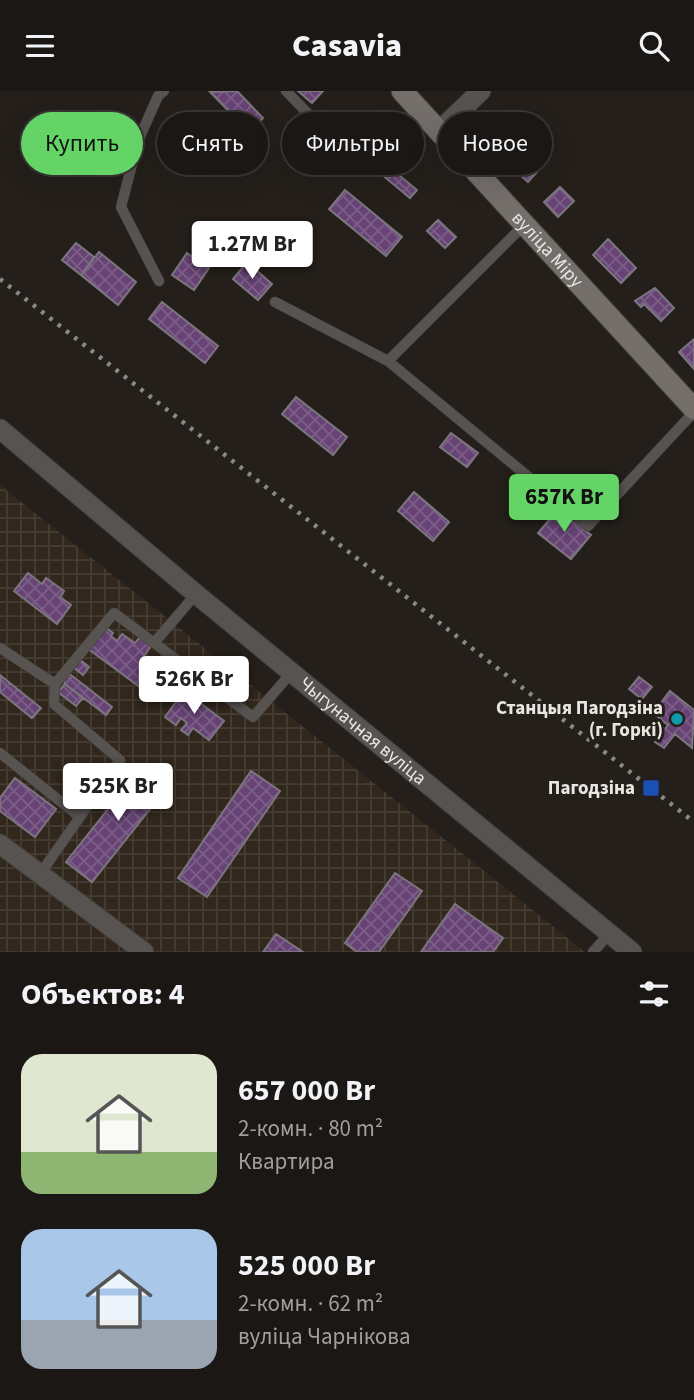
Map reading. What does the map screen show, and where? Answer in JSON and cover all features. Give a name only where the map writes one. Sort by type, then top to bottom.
[{"type":"street","name":"вуліца Міру","points":[[402,91],[438,132]]},
{"type":"street","points":[[459,112],[481,91]]},
{"type":"street","name":"вуліца Міру","points":[[479,175],[694,411]]},
{"type":"street","name":"Чыгуначная вуліца","points":[[0,429],[196,594],[632,952]]},
{"type":"street","points":[[0,845],[144,952]]},
{"type":"lane","points":[[159,281],[121,207],[138,141],[158,96],[164,91]]},
{"type":"lane","points":[[286,91],[306,112]]},
{"type":"lane","points":[[388,361],[525,223]]},
{"type":"lane","points":[[275,302],[388,361],[588,526],[694,411]]},
{"type":"lane","points":[[155,643],[196,594]]},
{"type":"lane","points":[[40,874],[121,759],[54,704],[55,684],[114,613],[253,717],[292,672]]},
{"type":"lane","points":[[0,648],[55,684]]},
{"type":"lane","points":[[0,753],[80,817]]},
{"type":"lane","points":[[593,952],[609,934]]},
{"type":"shaded area","points":[[0,485],[488,874],[585,952],[0,952]]},
{"type":"building","points":[[237,91],[257,112],[230,112],[210,92]]},
{"type":"building","points":[[298,91],[323,91],[312,103]]},
{"type":"building","points":[[382,175],[399,175],[417,190],[410,198]]},
{"type":"building","points":[[520,175],[534,175],[528,182]]},
{"type":"building","points":[[560,187],[574,201],[558,217],[544,202]]},
{"type":"building","points":[[345,190],[402,237],[386,256],[329,209]]},
{"type":"building","points":[[438,220],[456,237],[445,248],[427,231]]},
{"type":"building","points":[[608,239],[636,268],[621,283],[593,255]]},
{"type":"building","points":[[76,243],[94,257],[81,275],[62,260]]},
{"type":"building","points":[[99,252],[136,282],[118,305],[81,275]]},
{"type":"building","points":[[187,253],[209,268],[194,290],[172,275]]},
{"type":"building","points":[[247,262],[272,284],[258,300],[233,279]]},
{"type":"building","points":[[655,288],[674,308],[661,321],[644,304],[641,307],[635,301]]},
{"type":"building","points":[[162,302],[218,346],[205,363],[149,319]]},
{"type":"building","points":[[694,339],[694,369],[679,352]]},
{"type":"building","points":[[296,397],[347,437],[333,455],[282,414]]},
{"type":"building","points":[[451,433],[478,453],[467,467],[440,447]]},
{"type":"building","points":[[414,492],[449,522],[433,541],[398,511]]},
{"type":"building","points":[[558,509],[591,535],[571,559],[538,533]]},
{"type":"building","points":[[28,573],[42,584],[46,578],[64,591],[60,597],[71,605],[57,624],[14,591]]},
{"type":"building","points":[[104,626],[113,633],[111,636],[117,641],[122,634],[135,643],[139,638],[151,646],[141,660],[157,672],[144,690],[87,648]]},
{"type":"building","points":[[78,658],[89,667],[83,675],[72,666]]},
{"type":"building","points":[[67,672],[112,707],[106,715],[65,684],[63,678]]},
{"type":"building","points":[[0,675],[41,708],[32,718],[0,692]]},
{"type":"building","points":[[639,677],[652,687],[642,699],[629,689]]},
{"type":"building","points":[[65,684],[83,698],[76,706],[58,692]]},
{"type":"building","points":[[184,691],[224,721],[209,740],[193,728],[188,735],[181,730],[187,723],[181,718],[176,725],[165,717]]},
{"type":"building","name":"Станцыя Пагодзіна (г. Горкі)","points":[[670,691],[694,710],[692,748],[675,734],[664,748],[655,742],[668,725],[653,713]]},
{"type":"building","points":[[144,764],[170,784],[92,882],[66,862]]},
{"type":"building","points":[[251,771],[280,791],[207,897],[178,878]]},
{"type":"building","points":[[15,778],[56,809],[35,837],[0,811],[0,798]]},
{"type":"building","points":[[395,873],[422,891],[379,952],[357,952],[345,943]]},
{"type":"building","points":[[455,904],[503,938],[493,952],[421,952]]},
{"type":"building","points":[[276,934],[303,952],[263,952]]},
{"type":"railway","points":[[0,279],[694,822]]},
{"type":"place","name":"Станцыя Пагодзіна (г. Горкі)","points":[[677,719]]},
{"type":"place","name":"Пагодзіна","points":[[651,788]]}]
